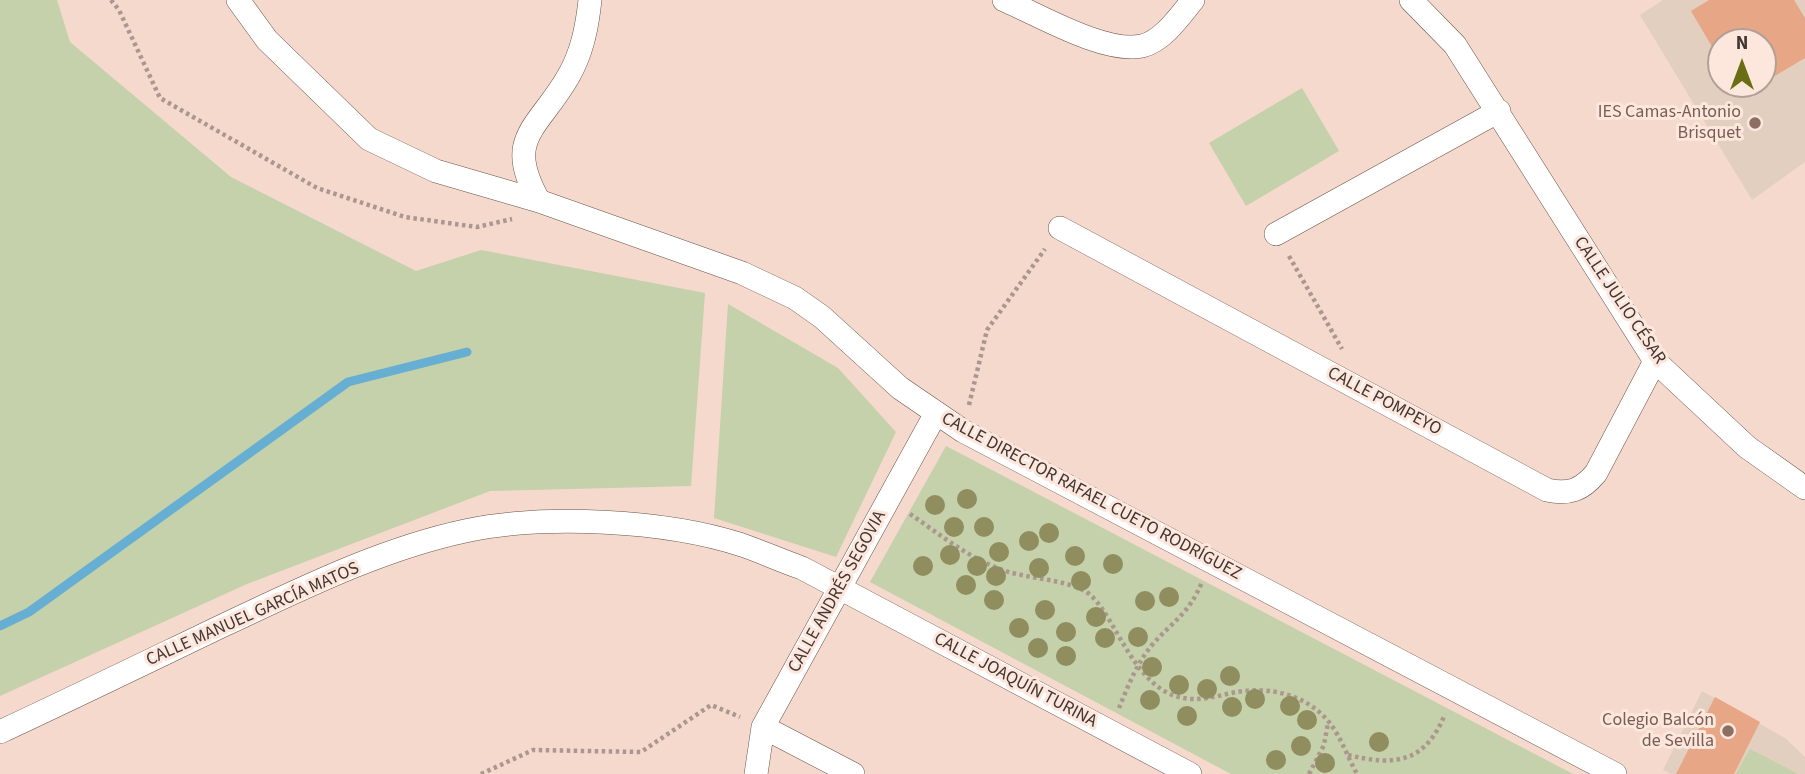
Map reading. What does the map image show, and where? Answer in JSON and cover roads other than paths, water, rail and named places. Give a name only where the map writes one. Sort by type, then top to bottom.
[{"type":"street","name":"CALLE DIRECTOR RAFAEL CUETO RODRÍGUEZ","points":[[238,0],[267,40],[369,139],[436,171],[539,201],[742,272],[795,298],[822,317],[900,388],[935,415],[1615,774]]},
{"type":"street","points":[[539,201],[522,166],[523,148],[530,130],[569,76],[585,39],[590,0]]},
{"type":"street","points":[[1004,0],[1095,40],[1120,46],[1143,46],[1166,32],[1194,0]]},
{"type":"street","name":"CALLE JULIO CÉSAR","points":[[1411,0],[1455,46],[1499,111],[1656,361],[1747,447],[1805,488]]},
{"type":"street","points":[[1276,234],[1499,111]]},
{"type":"street","name":"CALLE POMPEYO","points":[[1059,228],[1547,489],[1560,493],[1585,486],[1596,473],[1656,361]]},
{"type":"street","name":"CALLE ANDRÉS SEGOVIA","points":[[756,774],[764,727],[935,415]]},
{"type":"street","name":"CALLE MANUEL GARCÍA MATOS","points":[[0,732],[301,589],[390,554],[465,531],[538,522],[601,522],[671,530],[740,545],[840,587]]},
{"type":"street","name":"CALLE JOAQUÍN TURINA","points":[[840,587],[1190,774]]},
{"type":"street","points":[[764,727],[853,774]]},
{"type":"waterway","points":[[0,626],[29,612],[348,382],[467,352]]},
{"type":"place","name":"IES Camas-Antonio Brisquet","points":[[1755,123]]},
{"type":"place","name":"Colegio Balcón de Sevilla","points":[[1728,731]]}]
